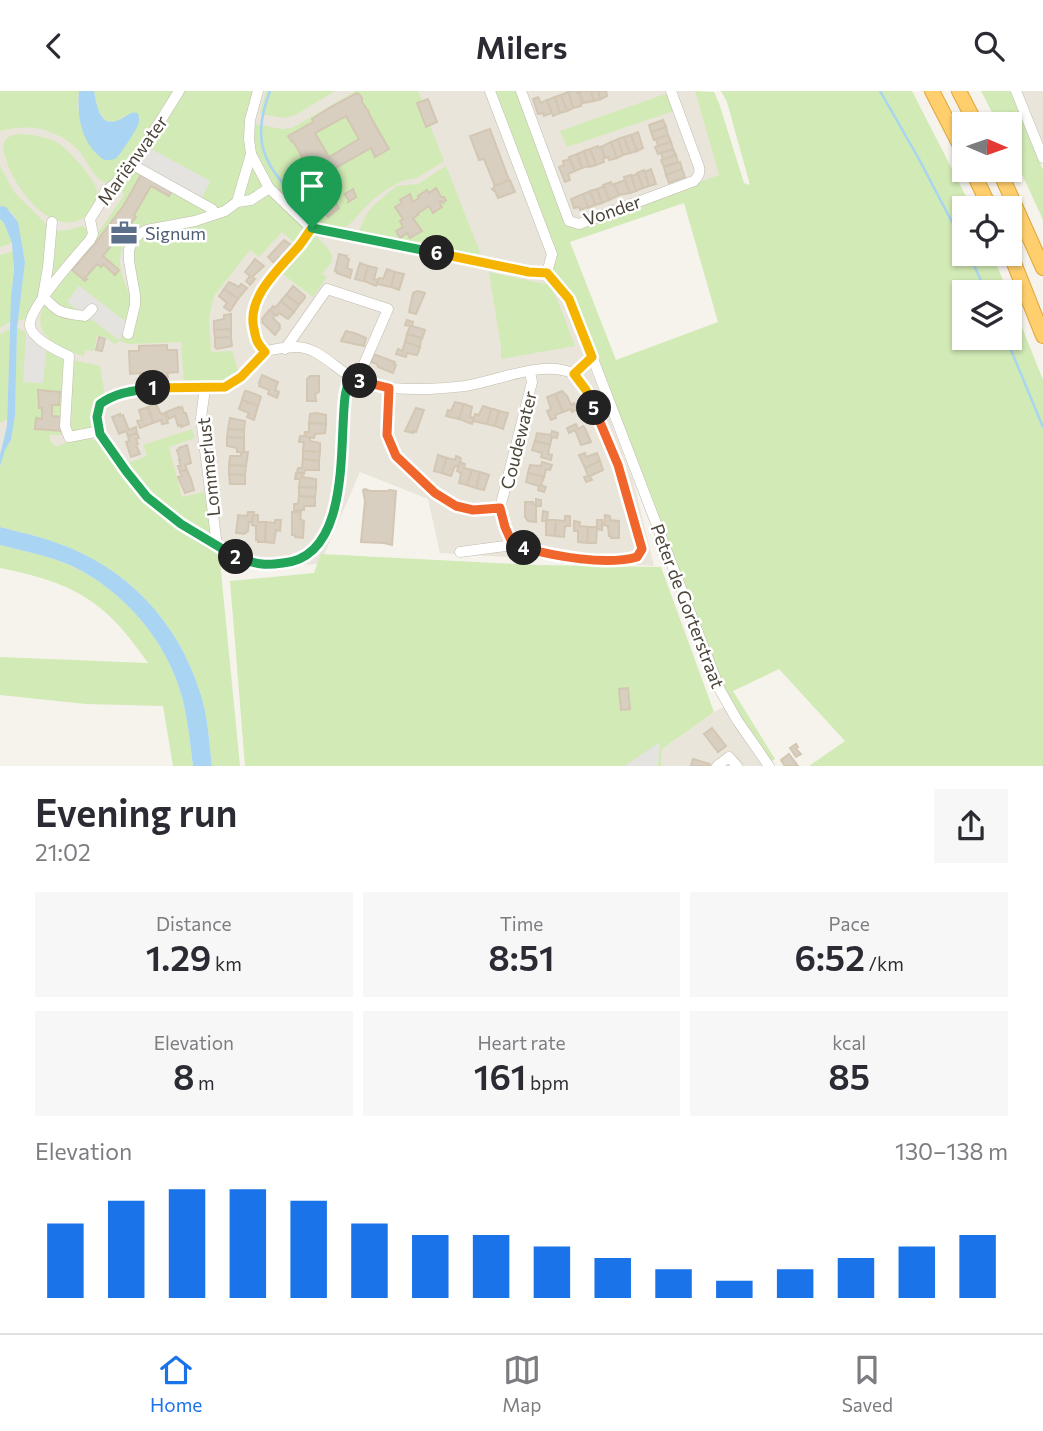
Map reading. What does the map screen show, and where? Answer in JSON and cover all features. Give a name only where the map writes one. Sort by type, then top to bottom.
[{"type":"highway","points":[[932,91],[952,130]]},
{"type":"highway","points":[[959,91],[970,112]]},
{"type":"highway","points":[[1004,182],[1043,268]]},
{"type":"highway","points":[[1015,266],[1043,336]]},
{"type":"street","name":"Mariënwater","points":[[99,426],[96,432],[69,437],[65,426],[69,356],[55,350],[32,331],[30,321],[43,296],[90,240],[93,234],[90,219],[105,192],[133,165],[179,91]]},
{"type":"street","points":[[258,91],[250,120],[251,154],[269,188],[312,228],[529,272],[547,273],[552,254],[490,91]]},
{"type":"street","name":"Vonder","points":[[521,91],[569,221],[579,224],[697,178],[699,167],[671,91]]},
{"type":"street","points":[[1016,91],[1043,158]]},
{"type":"street","points":[[237,202],[251,154]]},
{"type":"street","points":[[133,165],[212,209],[215,214]]},
{"type":"street","points":[[128,334],[135,305],[129,250],[139,234],[225,211],[237,202],[251,200],[269,188]]},
{"type":"street","points":[[52,222],[43,296],[60,313],[85,316],[92,309]]},
{"type":"street","points":[[285,349],[327,289],[388,309],[345,395],[336,507],[324,537],[305,556],[291,562],[264,565],[233,557],[181,524],[147,497],[100,434],[97,417],[100,404],[123,392],[161,387],[225,387],[241,377],[265,352],[257,344],[251,320],[257,299],[284,260],[300,245],[312,228]]},
{"type":"street","name":"Peter de Gorterstraat","points":[[547,273],[569,299],[720,690],[769,766]]},
{"type":"street","name":"Coudewater","points":[[265,352],[299,347],[314,352],[353,378],[389,388],[433,389],[467,385],[548,369],[574,374]]},
{"type":"street","points":[[460,552],[513,545],[557,556],[623,561],[637,557],[642,549],[618,465],[586,390],[574,374],[592,357]]},
{"type":"street","name":"Coudewater","points":[[513,545],[500,508],[532,382],[530,372]]},
{"type":"street","name":"Lommerlust","points":[[205,388],[201,418],[217,546]]},
{"type":"street","name":"Coudewater","points":[[389,388],[387,435],[396,456],[435,493],[456,506],[473,510],[500,508]]},
{"type":"street","points":[[717,766],[729,757],[737,766]]},
{"type":"shaded area","points":[[0,91],[699,91],[727,180],[543,245],[633,480],[654,566],[440,553],[428,499],[360,472],[320,564],[277,566],[0,500]]},
{"type":"shaded area","points":[[1017,91],[1043,91],[1043,157]]},
{"type":"shaded area","points":[[147,147],[210,181],[201,199],[137,164]]},
{"type":"shaded area","points":[[79,286],[126,322],[120,340],[67,302]]},
{"type":"shaded area","points":[[26,335],[46,350],[43,383],[23,382]]},
{"type":"shaded area","points":[[724,707],[763,766],[661,766],[662,749]]},
{"type":"shaded area","points":[[660,742],[658,766],[624,766]]},
{"type":"green space","points":[[0,91],[79,91],[77,110],[128,142],[139,117],[126,115],[112,122],[107,120],[99,111],[94,91],[174,91],[121,173],[108,183],[98,178],[74,146],[47,130],[20,128],[0,131]]},
{"type":"green space","points":[[183,91],[255,91],[244,126],[247,154],[236,194],[231,203],[217,210],[201,199],[210,181],[147,147]]},
{"type":"green space","points":[[266,91],[335,91],[297,114],[285,118],[260,114]]},
{"type":"green space","points":[[354,91],[418,91],[422,101],[417,104],[426,126],[430,125],[444,161],[417,178],[402,181],[387,189],[370,202],[351,223],[343,229],[336,229],[313,223],[279,193],[270,182],[253,148],[251,126],[255,124],[292,128]]},
{"type":"green space","points":[[493,91],[517,91],[567,223],[578,225],[719,175],[695,91],[714,92],[744,183],[750,185],[727,102],[721,91],[912,91],[952,169],[952,182],[959,182],[966,196],[952,196],[952,266],[997,266],[1003,280],[952,280],[952,350],[1022,350],[1022,327],[1043,380],[1043,766],[809,766],[845,741],[779,669],[733,691],[775,759],[770,762],[726,694],[574,302],[551,274],[552,265]],"holes":[[[684,203],[718,322],[616,360],[570,242]]]},
{"type":"green space","points":[[981,91],[1010,91],[1019,112],[992,112]]},
{"type":"green space","points":[[668,93],[674,111],[567,147],[560,131]]},
{"type":"green space","points":[[1022,120],[1043,170],[1043,220],[1022,174]]},
{"type":"green space","points":[[16,134],[37,136],[58,143],[75,158],[92,180],[98,193],[97,202],[89,214],[77,221],[65,222],[53,219],[32,203],[16,181],[4,153],[5,141]]},
{"type":"green space","points":[[0,166],[14,192],[47,225],[45,263],[38,302],[29,317],[18,321],[25,262],[16,218],[0,206]]},
{"type":"green space","points":[[446,166],[483,260],[358,233],[373,206],[396,186],[418,184]]},
{"type":"green space","points":[[251,168],[263,187],[247,198],[241,198]]},
{"type":"green space","points":[[135,169],[210,212],[146,225],[133,231],[122,250],[120,261],[130,300],[133,252],[139,240],[149,232],[269,195],[273,195],[305,227],[297,245],[282,232],[259,257],[250,250],[214,296],[209,317],[211,352],[232,351],[239,374],[228,381],[184,384],[181,342],[128,344],[120,341],[114,344],[97,335],[94,351],[85,350],[84,356],[59,346],[45,335],[40,323],[42,309],[60,279],[91,243],[124,195],[120,189]],"holes":[[[79,286],[126,322],[130,305],[131,335],[122,334],[119,340],[68,301]]]},
{"type":"green space","points":[[0,219],[12,243],[0,247]]},
{"type":"green space","points":[[81,226],[88,229],[90,235],[48,288],[56,231]]},
{"type":"green space","points":[[314,235],[328,249],[332,259],[322,274],[327,277],[313,297],[280,272]]},
{"type":"green space","points":[[14,251],[11,321],[0,328],[0,255]]},
{"type":"green space","points":[[489,272],[549,285],[575,346],[501,359]]},
{"type":"green space","points":[[17,328],[26,335],[24,382],[43,383],[46,350],[68,359],[100,366],[105,395],[98,403],[94,430],[50,435],[50,441],[57,447],[77,439],[98,441],[124,473],[219,551],[240,766],[212,766],[205,710],[190,666],[164,620],[146,600],[127,582],[82,553],[43,538],[0,527],[0,466],[11,440],[15,416]]},
{"type":"green space","points":[[10,329],[7,419],[0,423],[0,334]]},
{"type":"green space","points":[[192,429],[195,438],[169,447],[182,497],[204,492],[212,539],[165,506],[125,464],[147,456],[143,445]]},
{"type":"green space","points":[[0,545],[72,566],[109,589],[141,620],[166,656],[175,676],[186,714],[193,766],[173,766],[163,706],[86,704],[0,695],[0,657],[148,663],[117,624],[86,597],[48,580],[0,568]]},
{"type":"green space","points":[[321,554],[536,565],[661,567],[714,712],[662,749],[661,766],[245,766],[230,581],[314,573]]},
{"type":"water","points":[[79,91],[94,91],[101,115],[108,121],[114,122],[131,113],[138,113],[137,128],[115,159],[104,160],[85,138],[80,120]]},
{"type":"water","points":[[0,206],[6,207],[18,222],[25,262],[17,328],[15,416],[11,440],[0,466],[7,426],[14,270],[12,243],[0,219]]},
{"type":"water","points":[[0,527],[43,538],[82,553],[127,582],[164,620],[190,666],[200,692],[212,766],[193,766],[186,714],[175,676],[166,656],[141,620],[109,589],[72,566],[0,545]]},
{"type":"building","points":[[576,91],[583,103],[573,108],[568,92]]},
{"type":"building","points":[[591,91],[594,101],[583,103],[579,92]]},
{"type":"building","points":[[591,91],[598,91],[601,99],[594,101]]},
{"type":"building","points":[[598,91],[606,91],[607,96],[601,99]]},
{"type":"building","points":[[568,92],[573,108],[567,111],[561,95]]},
{"type":"building","points":[[357,93],[389,149],[375,157],[371,148],[332,170],[335,180],[319,187],[316,180],[312,182],[307,173],[308,167],[288,136],[313,122],[312,119]],"holes":[[[346,116],[359,139],[329,157],[315,133]]]},
{"type":"building","points":[[561,95],[567,111],[560,113],[555,97]]},
{"type":"building","points":[[538,97],[541,103],[547,100],[552,113],[544,116],[543,113],[538,114],[533,99]]},
{"type":"building","points":[[555,97],[560,113],[553,116],[547,100]]},
{"type":"building","points":[[428,99],[437,122],[426,127],[417,103]]},
{"type":"building","points":[[663,120],[666,127],[651,132],[649,125]]},
{"type":"building","points":[[666,127],[668,135],[654,140],[651,132]]},
{"type":"building","points":[[490,129],[509,180],[495,186],[484,159],[479,160],[470,136]]},
{"type":"building","points":[[638,132],[643,148],[637,151],[631,135]]},
{"type":"building","points":[[631,135],[637,151],[630,153],[624,137]]},
{"type":"building","points":[[668,135],[671,142],[658,146],[656,139]]},
{"type":"building","points":[[624,137],[630,153],[623,155],[618,139]]},
{"type":"building","points":[[618,139],[623,155],[617,158],[611,142]]},
{"type":"building","points":[[611,142],[617,158],[609,160],[608,157],[605,158],[601,147]]},
{"type":"building","points":[[671,142],[673,149],[658,154],[655,147]]},
{"type":"building","points":[[598,146],[605,158],[604,162],[596,165],[590,149]]},
{"type":"building","points":[[590,149],[596,165],[589,167],[584,151]]},
{"type":"building","points":[[673,149],[676,155],[663,160],[661,153]]},
{"type":"building","points":[[584,151],[589,166],[582,168],[577,154]]},
{"type":"building","points":[[577,154],[582,168],[575,171],[569,157]]},
{"type":"building","points":[[676,155],[678,162],[664,167],[661,160]]},
{"type":"building","points":[[570,159],[575,171],[568,174],[570,180],[565,182],[559,167],[564,165],[563,161]]},
{"type":"building","points":[[680,162],[682,169],[666,175],[664,167]]},
{"type":"building","points":[[651,169],[656,184],[649,186],[644,172]]},
{"type":"building","points":[[682,169],[685,177],[669,183],[666,175]]},
{"type":"building","points":[[644,170],[649,186],[643,188],[637,173]]},
{"type":"building","points":[[142,173],[172,190],[169,196],[151,186],[127,229],[131,232],[125,240],[119,236],[103,256],[119,270],[115,275],[103,264],[101,267],[97,264],[85,281],[72,270],[124,205]]},
{"type":"building","points":[[638,174],[643,188],[636,191],[631,176]]},
{"type":"building","points":[[631,175],[636,191],[630,193],[624,177]]},
{"type":"building","points":[[510,180],[515,192],[498,198],[492,189],[494,186]]},
{"type":"building","points":[[625,180],[630,193],[619,195],[614,184]]},
{"type":"building","points":[[611,182],[619,195],[609,200],[603,185]]},
{"type":"building","points":[[604,186],[609,200],[602,203],[597,189]]},
{"type":"building","points":[[436,188],[446,200],[439,202],[442,207],[433,213],[429,206],[417,214],[413,218],[422,231],[410,238],[407,233],[400,238],[396,231],[403,227],[400,221],[403,219],[395,207],[402,203],[400,200],[410,194],[413,202],[427,190],[429,193]]},
{"type":"building","points":[[353,189],[356,197],[347,203],[349,201],[345,194]]},
{"type":"building","points":[[597,189],[602,203],[595,205],[590,191]]},
{"type":"building","points":[[590,191],[595,205],[588,208],[583,194]]},
{"type":"building","points":[[583,194],[588,207],[580,210],[579,207],[574,208],[571,199]]},
{"type":"building","points":[[331,196],[339,208],[328,217],[318,202]]},
{"type":"building","points":[[284,240],[293,246],[274,263],[268,257]]},
{"type":"building","points":[[339,254],[349,259],[347,268],[352,270],[350,278],[335,271]]},
{"type":"building","points":[[255,259],[264,266],[252,277],[255,279],[250,285],[246,281],[250,276],[245,272]]},
{"type":"building","points":[[360,263],[368,266],[364,281],[355,279]]},
{"type":"building","points":[[368,266],[377,268],[374,279],[378,280],[376,286],[364,281]]},
{"type":"building","points":[[387,269],[395,272],[391,287],[377,284],[379,278],[383,279]]},
{"type":"building","points":[[395,272],[404,274],[399,290],[391,287]]},
{"type":"building","points":[[229,282],[247,288],[238,299],[224,289]]},
{"type":"building","points":[[293,286],[305,296],[299,305],[286,295]]},
{"type":"building","points":[[224,289],[238,299],[230,311],[224,307],[227,303],[219,296]]},
{"type":"building","points":[[413,293],[425,293],[416,314],[409,312]]},
{"type":"building","points":[[286,295],[299,305],[294,312],[281,301]]},
{"type":"building","points":[[281,301],[294,312],[288,319],[279,313],[277,316],[270,310]]},
{"type":"building","points":[[269,310],[280,325],[275,335],[262,322]]},
{"type":"building","points":[[231,314],[231,329],[214,330],[214,321]]},
{"type":"building","points":[[407,320],[413,322],[412,326],[425,330],[422,339],[407,334],[410,326],[405,325]]},
{"type":"building","points":[[231,329],[231,337],[215,338],[214,330]]},
{"type":"building","points":[[346,331],[366,338],[364,346],[341,341]]},
{"type":"building","points":[[407,334],[421,338],[420,347],[405,342]]},
{"type":"building","points":[[99,337],[105,339],[102,351],[96,350]]},
{"type":"building","points":[[231,337],[232,346],[217,349],[215,347],[215,338]]},
{"type":"building","points":[[405,342],[420,347],[417,355],[407,353],[406,357],[396,354],[398,349],[402,351]]},
{"type":"building","points":[[167,345],[167,350],[177,350],[178,372],[167,373],[168,377],[140,378],[140,373],[130,374],[129,351],[139,351],[139,346]]},
{"type":"building","points":[[373,354],[395,362],[393,373],[371,362]]},
{"type":"building","points":[[262,375],[278,382],[275,390],[279,392],[277,398],[268,394],[269,390],[259,386]]},
{"type":"building","points":[[310,376],[319,376],[316,401],[307,401],[307,379]]},
{"type":"building","points":[[38,390],[60,392],[59,405],[52,405],[52,416],[64,417],[63,431],[35,429],[36,418],[42,419]]},
{"type":"building","points":[[245,391],[261,397],[258,406],[242,400]]},
{"type":"building","points":[[562,391],[577,409],[563,412],[555,394]]},
{"type":"building","points":[[555,394],[563,412],[551,420],[547,411],[551,409],[547,397]]},
{"type":"building","points":[[242,400],[258,406],[254,420],[247,417],[249,413],[239,409]]},
{"type":"building","points":[[455,402],[464,404],[459,419],[446,416]]},
{"type":"building","points":[[156,404],[161,414],[165,413],[168,423],[162,424],[161,420],[153,423],[148,407]]},
{"type":"building","points":[[464,404],[472,407],[472,424],[459,419]]},
{"type":"building","points":[[483,406],[492,409],[487,424],[473,421],[475,414],[479,415]]},
{"type":"building","points":[[148,407],[153,423],[140,428],[137,421],[142,420],[139,410]]},
{"type":"building","points":[[179,407],[186,413],[189,424],[181,427],[178,426],[175,416],[169,419],[166,412]]},
{"type":"building","points":[[416,408],[424,410],[416,432],[405,431]]},
{"type":"building","points":[[491,410],[499,411],[495,426],[487,424]]},
{"type":"building","points":[[499,411],[508,413],[503,429],[495,426]]},
{"type":"building","points":[[310,414],[326,415],[326,424],[309,423]]},
{"type":"building","points":[[123,415],[129,430],[136,427],[137,433],[128,436],[126,431],[119,434],[112,417]]},
{"type":"building","points":[[230,418],[245,421],[244,430],[228,429]]},
{"type":"building","points":[[309,423],[326,424],[325,433],[315,434],[314,438],[304,437],[305,432],[309,432]]},
{"type":"building","points":[[576,424],[578,429],[583,426],[585,428],[591,442],[581,445],[575,430],[569,433],[567,428]]},
{"type":"building","points":[[228,429],[244,430],[244,438],[227,437]]},
{"type":"building","points":[[552,431],[558,433],[557,438],[552,437],[550,445],[535,441],[537,433],[551,435]]},
{"type":"building","points":[[137,433],[139,438],[136,439],[136,445],[140,454],[131,457],[126,442],[129,441],[128,436]]},
{"type":"building","points":[[300,436],[310,437],[310,441],[320,443],[320,452],[303,451],[304,442],[299,442]]},
{"type":"building","points":[[227,437],[244,438],[244,452],[237,452],[237,448],[227,446]]},
{"type":"building","points":[[535,441],[550,445],[548,454],[552,455],[551,460],[532,450]]},
{"type":"building","points":[[187,445],[191,463],[185,465],[187,470],[180,472],[177,450]]},
{"type":"building","points":[[303,451],[320,452],[319,461],[303,459]]},
{"type":"building","points":[[241,452],[248,452],[246,466],[229,465],[230,456],[241,456]]},
{"type":"building","points":[[585,453],[586,457],[597,453],[600,461],[585,468],[579,455]]},
{"type":"building","points":[[438,455],[447,458],[442,473],[434,471]]},
{"type":"building","points":[[456,456],[461,458],[459,467],[455,466],[451,476],[442,473],[447,458],[455,460]]},
{"type":"building","points":[[303,459],[319,461],[319,470],[297,473],[298,468],[302,468]]},
{"type":"building","points":[[600,461],[603,470],[590,476],[592,480],[586,482],[584,477],[588,476],[585,468]]},
{"type":"building","points":[[460,462],[465,464],[464,468],[472,470],[467,485],[459,483],[461,473],[457,471]]},
{"type":"building","points":[[542,462],[552,465],[550,470],[546,469],[544,477],[528,473],[530,465],[541,466]]},
{"type":"building","points":[[229,465],[246,466],[245,475],[229,474]]},
{"type":"building","points":[[187,470],[194,490],[185,493],[178,477],[182,476],[180,472]]},
{"type":"building","points":[[472,470],[480,472],[476,488],[467,485]]},
{"type":"building","points":[[480,472],[489,475],[484,490],[476,488]]},
{"type":"building","points":[[296,473],[303,473],[302,477],[316,479],[316,488],[299,487],[300,479],[295,479]]},
{"type":"building","points":[[528,473],[544,477],[541,485],[546,487],[544,492],[538,490],[539,486],[526,482]]},
{"type":"building","points":[[229,474],[245,475],[245,484],[230,484]]},
{"type":"building","points":[[299,487],[316,488],[315,497],[299,496]]},
{"type":"building","points":[[365,489],[396,491],[392,545],[361,542]]},
{"type":"building","points":[[299,496],[315,497],[315,506],[294,510]]},
{"type":"building","points":[[536,499],[541,500],[541,506],[536,506],[536,522],[528,521],[525,517],[525,502],[536,504]]},
{"type":"building","points":[[543,511],[548,512],[547,520],[556,520],[555,536],[546,535],[546,521],[542,521]]},
{"type":"building","points":[[248,512],[254,512],[248,531],[244,534],[236,533],[238,515],[247,516]]},
{"type":"building","points":[[292,512],[301,512],[300,519],[304,521],[303,538],[292,535]]},
{"type":"building","points":[[253,515],[258,515],[258,522],[266,522],[265,542],[256,540],[256,526],[252,525]]},
{"type":"building","points":[[605,515],[610,516],[610,520],[619,521],[619,538],[609,536],[608,526],[604,525]]},
{"type":"building","points":[[565,516],[570,516],[570,526],[565,526],[564,537],[555,536],[556,520],[565,521]]},
{"type":"building","points":[[275,520],[281,520],[280,531],[276,530],[274,543],[265,542],[266,522],[275,523]]},
{"type":"building","points":[[597,520],[602,520],[602,530],[597,529],[596,543],[587,543],[588,527],[597,527]]},
{"type":"building","points":[[574,521],[580,522],[579,526],[588,527],[587,543],[578,542]]},
{"type":"building","points":[[628,688],[630,709],[621,710],[619,689]]},
{"type":"building","points":[[712,728],[726,746],[718,752],[704,734]]},
{"type":"building","points":[[796,744],[796,749],[801,754],[796,757],[790,748]]},
{"type":"building","points":[[789,754],[798,766],[785,766],[781,760]]},
{"type":"building","points":[[693,759],[710,764],[691,766]]},
{"type":"waterway","points":[[270,91],[261,128],[266,157],[283,183],[308,210]]},
{"type":"waterway","points":[[880,91],[952,222]]},
{"type":"waterway","points":[[974,266],[981,280]]},
{"type":"waterway","points":[[1011,350],[1043,427]]},
{"type":"place","name":"Signum","points":[[124,233]]},
{"type":"route","points":[[312,228],[529,272],[547,273],[569,299],[592,357],[574,374],[586,390],[618,465],[642,549],[637,557],[623,561],[557,556],[513,545],[500,508],[473,510],[456,506],[435,493],[396,456],[387,435],[389,388],[350,376],[345,395],[336,507],[324,537],[305,556],[291,562],[264,565],[233,557],[181,524],[147,497],[100,434],[97,417],[100,404],[123,392],[161,387],[225,387],[241,377],[265,352],[257,344],[251,320],[257,299],[284,260],[300,245],[312,228]]}]
